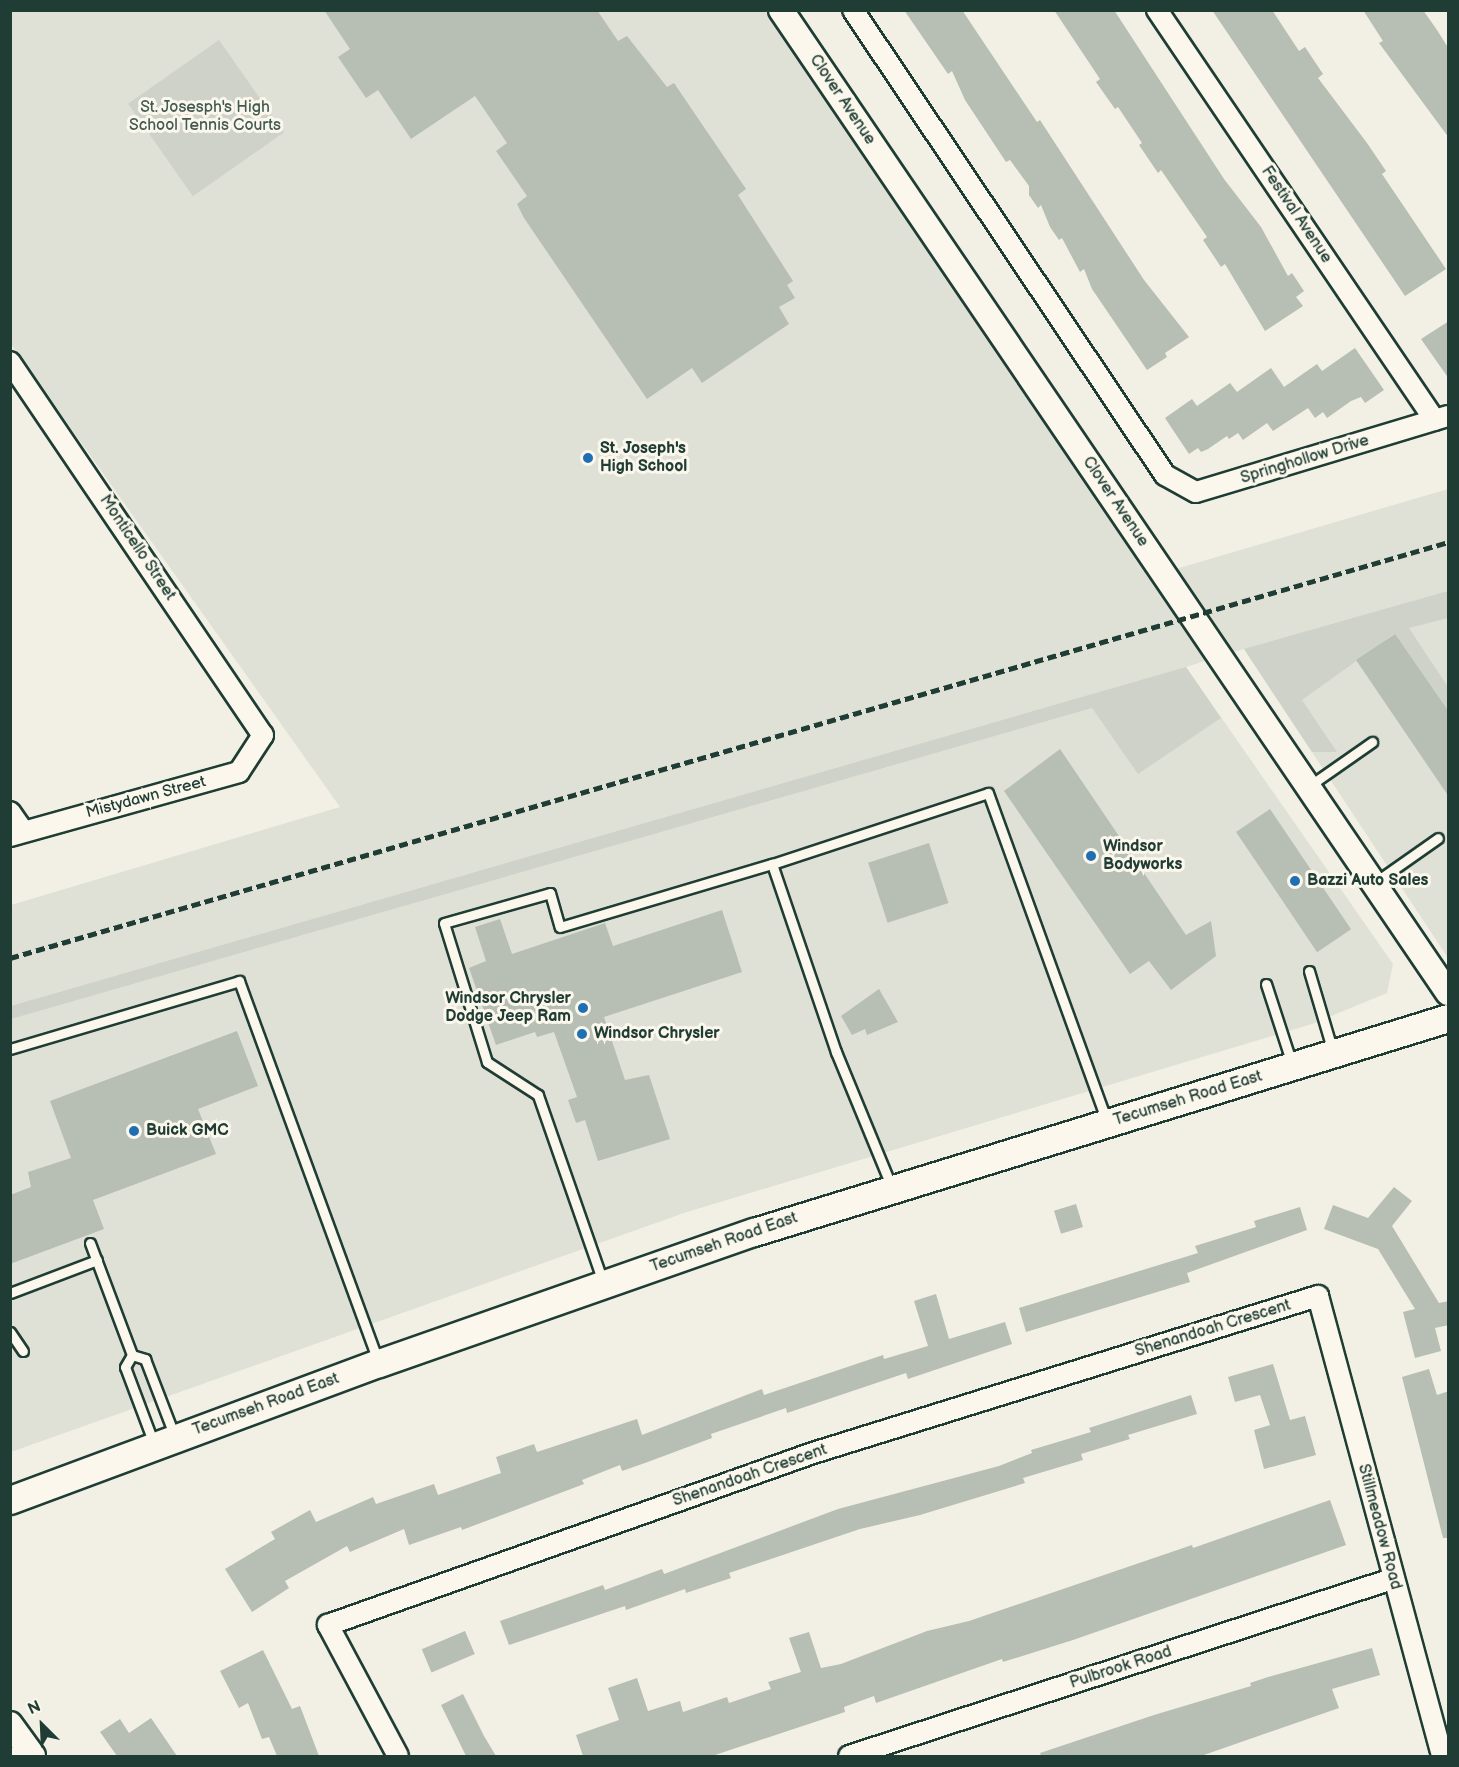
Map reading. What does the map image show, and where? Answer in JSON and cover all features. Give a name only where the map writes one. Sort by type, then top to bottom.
[{"type":"main road","name":"Tecumseh Road East","points":[[10,1500],[379,1363],[754,1232],[1449,1018]]},
{"type":"street","name":"Clover Avenue","points":[[781,10],[1449,993]]},
{"type":"street","name":"Springhollow Drive","points":[[853,10],[1165,476],[1196,492],[1442,418]]},
{"type":"street","name":"Festival Avenue","points":[[1157,10],[1442,418]]},
{"type":"street","name":"Monticello Street","points":[[10,362],[263,735]]},
{"type":"street","name":"Mistydawn Street","points":[[17,834],[239,772],[263,735]]},
{"type":"street","points":[[10,812],[17,834]]},
{"type":"street","name":"Stillmeadow Road","points":[[1318,1296],[1392,1579],[1442,1756]]},
{"type":"street","name":"Shenandoah Crescent","points":[[398,1756],[328,1625],[813,1454],[1318,1296]]},
{"type":"street","name":"Pulbrook Road","points":[[849,1756],[1392,1579]]},
{"type":"street","points":[[10,1724],[23,1752]]},
{"type":"lane","points":[[1309,786],[1372,742]]},
{"type":"lane","points":[[603,1285],[538,1095],[487,1062],[444,923],[550,893],[560,927],[772,864],[988,793],[1108,1123]]},
{"type":"lane","points":[[1374,883],[1438,838]]},
{"type":"lane","points":[[772,864],[836,1052],[893,1190]]},
{"type":"lane","points":[[1309,971],[1334,1054]]},
{"type":"lane","points":[[10,1049],[239,981],[379,1363]]},
{"type":"lane","points":[[1266,984],[1293,1066]]},
{"type":"lane","points":[[90,1243],[132,1355]]},
{"type":"lane","points":[[10,1293],[97,1260]]},
{"type":"lane","points":[[10,1332],[23,1351]]},
{"type":"lane","points":[[132,1355],[145,1359],[166,1442]]},
{"type":"lane","points":[[132,1355],[125,1367],[166,1442]]},
{"type":"shaded area","points":[[11,11],[779,11],[1162,573],[1448,489],[1448,958],[1244,649],[1186,667],[1393,964],[1387,993],[1312,1024],[687,1212],[11,1452],[11,905],[340,807],[11,344]]},
{"type":"green space","name":"St. Josesph's High School Tennis Courts","points":[[219,40],[284,133],[193,196],[128,104]]},
{"type":"green space","points":[[1448,591],[1448,618],[1409,628],[1448,687],[1448,712],[1394,634],[1302,700],[1337,752],[1312,752],[1244,649]]},
{"type":"green space","points":[[1186,667],[1221,718],[1138,774],[1092,708],[11,1019],[11,1006]]},
{"type":"building","points":[[324,10],[597,10],[618,41],[627,36],[667,87],[674,83],[746,189],[738,195],[793,281],[787,285],[795,298],[779,307],[789,324],[702,383],[692,368],[647,399],[524,218],[517,204],[527,196],[496,151],[507,143],[475,96],[411,139],[378,90],[366,98],[338,57],[350,49]]},
{"type":"building","points":[[904,10],[962,10],[1037,122],[1040,120],[1144,280],[1189,337],[1165,353],[1167,357],[1147,370],[1092,289],[1084,269],[1080,272],[1062,238],[1059,240],[1050,227],[1041,205],[1038,208],[1029,195],[1029,186],[1010,160],[1006,162],[965,100],[952,71],[948,74]]},
{"type":"building","points":[[1054,10],[1114,10],[1224,179],[1261,227],[1288,276],[1292,273],[1304,291],[1296,297],[1303,306],[1265,331],[1225,264],[1221,267],[1203,240],[1207,237],[1161,170],[1158,173],[1139,145],[1142,143],[1118,107],[1115,109],[1096,82],[1100,79]]},
{"type":"building","points":[[1212,10],[1272,10],[1299,51],[1305,47],[1323,74],[1318,78],[1386,171],[1382,174],[1446,269],[1405,296]]},
{"type":"building","points":[[1363,10],[1423,10],[1437,30],[1449,49],[1449,138],[1379,43],[1383,41]]},
{"type":"building","points":[[1449,321],[1449,379],[1421,339]]},
{"type":"building","points":[[1355,348],[1384,390],[1365,403],[1361,397],[1351,401],[1327,418],[1323,412],[1315,418],[1308,408],[1273,431],[1267,423],[1243,440],[1238,433],[1229,439],[1227,436],[1201,452],[1198,448],[1189,454],[1165,418],[1192,399],[1197,406],[1230,383],[1237,392],[1271,368],[1284,387],[1317,364],[1322,371]]},
{"type":"building","points":[[1395,634],[1449,712],[1449,797],[1356,660]]},
{"type":"building","name":"Windsor Bodyworks","points":[[1060,749],[1186,935],[1211,921],[1216,956],[1171,990],[1149,961],[1130,974],[1004,791]]},
{"type":"building","name":"Bazzi Auto Sales","points":[[1270,809],[1351,929],[1317,952],[1236,832]]},
{"type":"building","points":[[929,843],[948,903],[888,923],[868,863]]},
{"type":"building","name":"Windsor Chrysler","points":[[722,910],[742,972],[604,1017],[625,1080],[649,1075],[670,1139],[598,1161],[585,1120],[576,1123],[568,1100],[577,1097],[554,1032],[537,1037],[535,1032],[496,1045],[469,968],[486,961],[475,927],[500,919],[512,954],[605,923],[613,946]]},
{"type":"building","points":[[879,989],[898,1022],[867,1035],[865,1029],[852,1035],[841,1016]]},
{"type":"building","name":"Buick GMC","points":[[237,1031],[258,1086],[198,1109],[216,1154],[93,1200],[104,1229],[10,1264],[10,1195],[31,1187],[28,1172],[71,1158],[50,1101]]},
{"type":"building","points":[[1394,1187],[1412,1201],[1392,1226],[1439,1303],[1449,1301],[1449,1325],[1435,1328],[1441,1351],[1415,1358],[1403,1312],[1415,1309],[1378,1249],[1324,1229],[1333,1205],[1368,1218]]},
{"type":"building","points":[[1076,1204],[1083,1227],[1061,1234],[1054,1211]]},
{"type":"building","points":[[1300,1207],[1307,1230],[1187,1273],[1190,1282],[1026,1332],[1019,1308],[1198,1253],[1195,1246],[1256,1227],[1254,1221]]},
{"type":"building","points":[[936,1294],[949,1339],[1005,1322],[1012,1344],[908,1379],[906,1373],[787,1413],[786,1408],[711,1434],[712,1438],[622,1471],[620,1465],[582,1480],[584,1484],[462,1530],[461,1527],[409,1545],[404,1529],[350,1552],[347,1546],[285,1581],[289,1588],[252,1612],[225,1569],[275,1539],[271,1532],[310,1510],[316,1522],[373,1497],[376,1504],[434,1484],[438,1495],[501,1473],[496,1457],[534,1444],[537,1452],[637,1419],[642,1435],[762,1389],[764,1395],[883,1355],[884,1359],[928,1346],[914,1301]]},
{"type":"building","points":[[1273,1364],[1290,1420],[1305,1416],[1316,1455],[1264,1469],[1254,1430],[1270,1425],[1260,1395],[1235,1402],[1228,1377]]},
{"type":"building","points":[[1429,1369],[1437,1395],[1449,1391],[1449,1538],[1443,1538],[1402,1377]]},
{"type":"building","points":[[1191,1395],[1197,1414],[1128,1435],[1130,1439],[1081,1454],[1083,1460],[1023,1478],[1025,1483],[920,1515],[860,1529],[729,1573],[731,1578],[686,1593],[685,1589],[626,1610],[625,1606],[509,1645],[500,1621],[603,1585],[605,1590],[662,1569],[664,1574],[838,1509],[999,1466],[1032,1453],[1031,1450],[1091,1432],[1089,1428]]},
{"type":"building","points":[[1330,1500],[1346,1545],[1073,1640],[1003,1662],[1002,1659],[876,1703],[874,1696],[844,1707],[845,1712],[712,1756],[583,1756],[576,1735],[619,1720],[608,1688],[637,1678],[648,1711],[680,1701],[683,1712],[727,1697],[729,1703],[771,1689],[768,1682],[801,1672],[789,1638],[809,1632],[821,1668],[841,1664],[927,1631],[969,1621],[1192,1545],[1193,1548]]},
{"type":"building","points":[[465,1631],[475,1654],[432,1672],[422,1649]]},
{"type":"building","points":[[1372,1648],[1380,1675],[1332,1689],[1339,1708],[1201,1756],[1041,1756],[1040,1753],[1251,1686],[1250,1683],[1268,1677]]},
{"type":"building","points":[[263,1650],[292,1709],[300,1706],[319,1756],[277,1756],[269,1737],[262,1739],[248,1703],[239,1708],[220,1671]]},
{"type":"building","points":[[463,1694],[496,1756],[466,1756],[441,1705]]},
{"type":"building","points":[[151,1718],[177,1756],[117,1756],[100,1732],[120,1719],[129,1733]]},
{"type":"railway","points":[[10,958],[1448,542]]},
{"type":"place","name":"St. Joseph's High School","points":[[588,458]]},
{"type":"place","name":"Windsor Bodyworks","points":[[1091,856]]},
{"type":"place","name":"Bazzi Auto Sales","points":[[1295,881]]},
{"type":"place","name":"Windsor Chrysler Dodge Jeep Ram","points":[[583,1008]]},
{"type":"place","name":"Windsor Chrysler","points":[[582,1034]]},
{"type":"place","name":"Buick GMC","points":[[134,1131]]}]
